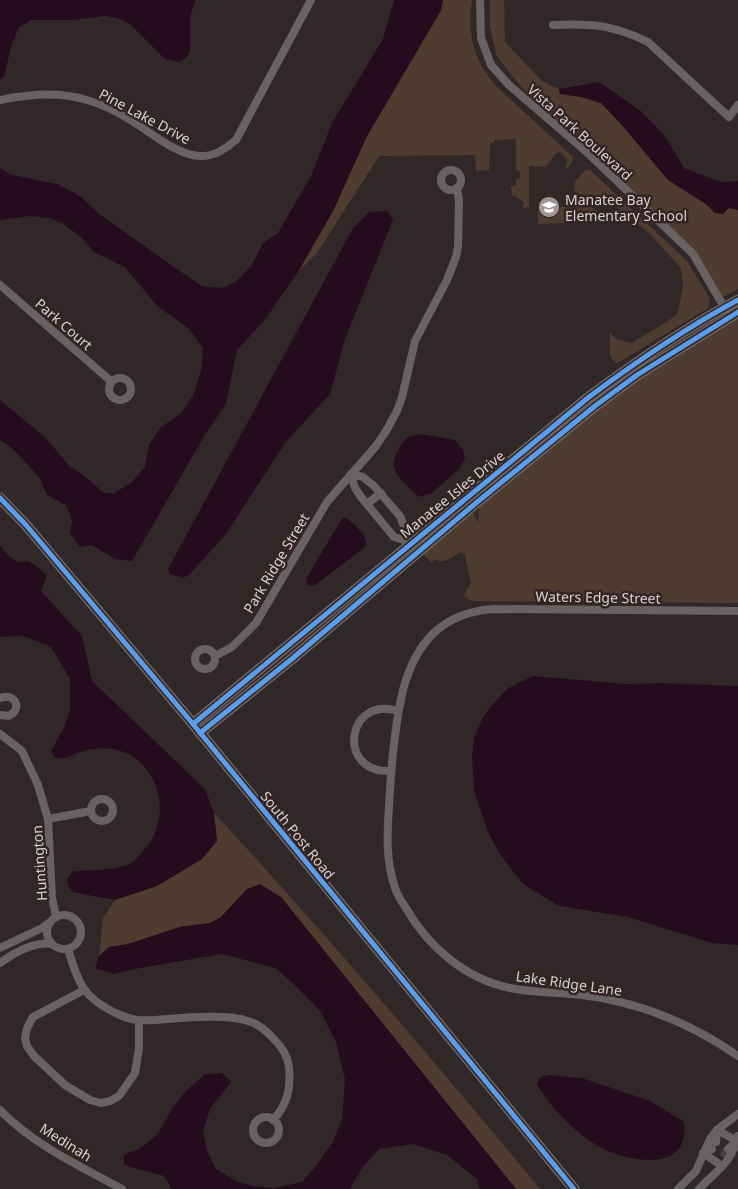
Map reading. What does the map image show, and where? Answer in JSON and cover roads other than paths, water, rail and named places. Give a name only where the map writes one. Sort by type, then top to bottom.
[{"type":"street","name":"Pine Lake Drive","points":[[0,100],[55,95],[86,100],[127,118],[185,153],[198,156],[218,153],[236,140],[310,0]]},
{"type":"street","name":"Vista Park Boulevard","points":[[480,0],[481,38],[491,65],[509,85],[590,155],[693,254],[731,312]]},
{"type":"street","points":[[553,25],[578,24],[614,28],[636,36],[648,42],[729,117],[738,105]]},
{"type":"street","name":"Park Ridge Street","points":[[215,656],[232,647],[256,622],[327,502],[376,446],[396,412],[402,397],[415,341],[452,268],[458,247],[459,201],[456,188]]},
{"type":"street","name":"Park Court","points":[[0,285],[112,382]]},
{"type":"street","name":"Manatee Isles Drive","points":[[196,728],[410,542],[553,433],[731,312],[738,300]]},
{"type":"street","name":"Manatee Isles Drive","points":[[196,728],[293,658],[420,551],[553,433]]},
{"type":"street","points":[[410,542],[394,538],[354,488],[351,474],[363,477],[381,494],[400,516],[410,542],[420,551]]},
{"type":"street","points":[[367,504],[381,494]]},
{"type":"street","name":"South Post Road","points":[[0,498],[26,525],[196,728],[574,1189]]},
{"type":"street","name":"Waters Edge Street","points":[[458,616],[476,610],[493,609],[738,611]]},
{"type":"street","name":"Lake Ridge Lane","points":[[458,616],[437,629],[418,651],[408,674],[398,711],[391,771],[387,854],[395,890],[421,932],[438,951],[459,967],[485,980],[509,988],[581,994],[640,1007],[688,1026],[738,1056]]},
{"type":"street","points":[[0,698],[12,697],[17,708],[16,712],[9,716],[0,716]]},
{"type":"street","points":[[391,771],[376,770],[364,763],[356,751],[354,736],[359,722],[370,712],[384,708],[398,711]]},
{"type":"street","name":"Huntington","points":[[0,734],[22,751],[38,784],[48,819],[53,919]]},
{"type":"street","points":[[48,819],[91,811]]},
{"type":"street","points":[[0,948],[42,928],[53,919],[70,915],[76,919],[82,931],[78,942],[68,949],[60,949],[52,944],[48,939],[47,932],[53,919]]},
{"type":"street","points":[[0,963],[33,946],[44,943],[52,944]]},
{"type":"street","points":[[68,949],[84,990],[106,1008],[139,1021],[202,1017],[224,1018],[247,1020],[262,1027],[280,1044],[288,1062],[290,1082],[288,1097],[282,1110],[274,1120]]},
{"type":"street","points":[[84,990],[33,1017],[27,1028],[25,1038],[27,1046],[34,1056],[65,1085],[90,1100],[101,1104],[119,1096],[135,1073],[139,1021]]},
{"type":"street","name":"Medinah","points":[[0,1110],[54,1153],[122,1189]]},
{"type":"street","points":[[678,1189],[696,1171],[710,1139],[717,1130],[738,1114]]},
{"type":"street","points":[[717,1130],[737,1138]]},
{"type":"street","points":[[716,1142],[717,1130]]},
{"type":"street","points":[[728,1149],[737,1138]]},
{"type":"street","points":[[699,1189],[735,1150],[737,1138]]},
{"type":"street","points":[[703,1154],[712,1149]]},
{"type":"street","points":[[703,1154],[722,1166]]},
{"type":"street","points":[[722,1166],[723,1157]]},
{"type":"tunnel","points":[[723,1157],[728,1149]]},
{"type":"place","name":"Manatee Bay Elementary School","points":[[549,207]]}]
